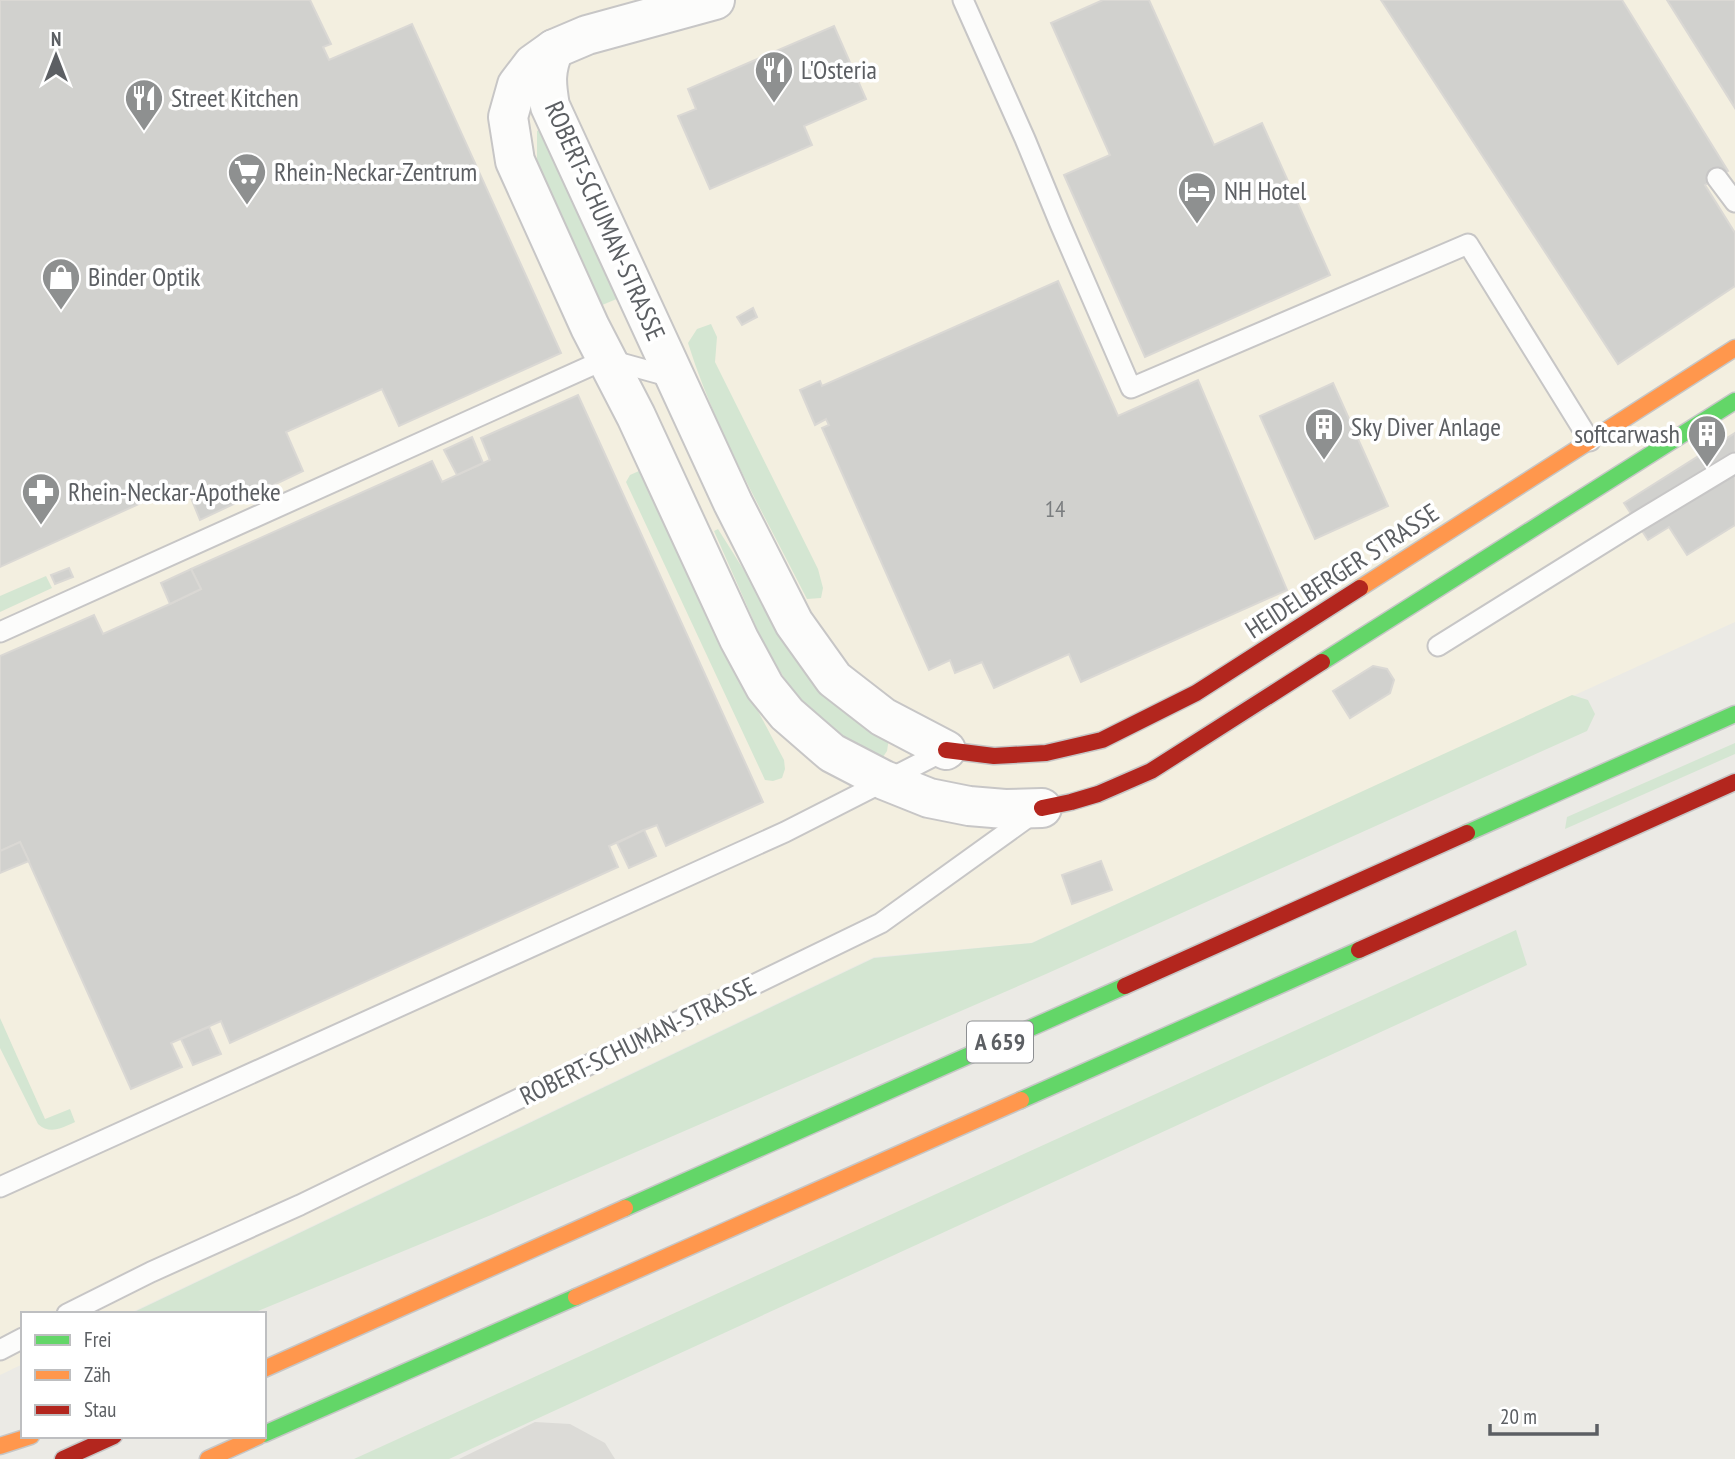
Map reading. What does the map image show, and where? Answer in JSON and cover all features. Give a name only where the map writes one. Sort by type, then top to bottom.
[{"type":"main road","name":"HEIDELBERGER STRASSE","points":[[946,750],[994,755],[1046,753],[1102,740],[1196,693],[1735,348]]},
{"type":"main road","points":[[1042,807],[1089,797],[1151,771],[1735,401]]},
{"type":"main road","name":"A 659","points":[[266,1368],[1735,714]]},
{"type":"main road","name":"A 659","points":[[266,1433],[1735,782]]},
{"type":"main road","points":[[0,1446],[25,1438]]},
{"type":"main road","points":[[63,1459],[110,1438]]},
{"type":"main road","points":[[208,1459],[255,1438]]},
{"type":"street","points":[[554,49],[587,35],[715,0]]},
{"type":"street","name":"ROBERT-SCHUMAN-STRASSE","points":[[554,49],[533,64],[517,85],[508,117],[515,161],[739,639],[765,687],[787,714],[832,753],[884,780],[929,798],[969,806],[1005,809],[1042,807]]},
{"type":"street","name":"ROBERT-SCHUMAN-STRASSE","points":[[554,49],[548,63],[546,81],[550,106],[733,503],[794,623],[834,679],[883,716],[946,750]]},
{"type":"lane","points":[[963,0],[1026,139],[1131,388],[1468,244],[1590,441]]},
{"type":"lane","points":[[1717,178],[1735,202]]},
{"type":"lane","points":[[0,632],[606,359],[676,378]]},
{"type":"lane","points":[[1438,646],[1735,463]]},
{"type":"lane","points":[[0,1187],[785,832],[946,750]]},
{"type":"lane","name":"ROBERT-SCHUMAN-STRASSE","points":[[71,1312],[151,1272],[300,1205],[881,923],[1042,807]]},
{"type":"lane","points":[[0,1350],[21,1339]]},
{"type":"shaded area","points":[[0,0],[1735,0],[1735,622],[1031,943],[874,957],[132,1312],[21,1312],[21,1365],[0,1375]]},
{"type":"shaded area","points":[[535,1422],[570,1424],[605,1443],[615,1459],[459,1459]]},
{"type":"green space","points":[[543,128],[619,298],[595,308],[537,181],[537,131]]},
{"type":"green space","points":[[711,324],[717,337],[715,362],[818,569],[823,588],[821,598],[807,599],[712,409],[688,343],[697,329]]},
{"type":"green space","points":[[639,471],[646,473],[742,681],[784,760],[782,778],[765,780],[626,482],[630,475]]},
{"type":"green space","points":[[718,529],[784,634],[889,738],[883,757],[875,756],[845,739],[812,712],[792,690],[766,649],[714,531]]},
{"type":"green space","points":[[46,576],[52,588],[0,612],[0,596]]},
{"type":"green space","points":[[1572,695],[1588,700],[1595,714],[1587,731],[1046,974],[491,1215],[256,1312],[134,1312],[874,958],[1032,943]]},
{"type":"green space","points":[[1735,743],[1735,754],[1565,829],[1567,817]]},
{"type":"green space","points":[[1516,930],[1527,965],[449,1459],[354,1459]]},
{"type":"green space","points":[[0,1018],[45,1119],[70,1109],[75,1122],[52,1130],[38,1124],[0,1048]]},
{"type":"building","name":"Rhein-Neckar-Zentrum","points":[[0,0],[310,0],[331,44],[323,47],[329,60],[412,24],[561,353],[399,426],[382,389],[286,432],[303,471],[200,520],[185,483],[0,567]]},
{"type":"building","name":"NH Hotel","points":[[1103,0],[1149,0],[1214,145],[1262,123],[1330,275],[1145,357],[1064,175],[1110,155],[1051,23]]},
{"type":"building","points":[[1381,0],[1622,0],[1728,171],[1705,185],[1735,233],[1735,286],[1618,364]]},
{"type":"building","points":[[1667,0],[1735,0],[1735,108]]},
{"type":"building","name":"L'Osteria","points":[[834,26],[866,99],[804,126],[812,145],[710,189],[678,116],[696,109],[688,89]]},
{"type":"building","points":[[1058,281],[1118,416],[1198,380],[1287,590],[1081,682],[1069,654],[994,688],[982,662],[955,673],[950,660],[929,670],[822,428],[829,425],[826,419],[815,425],[800,390],[820,381],[822,386]]},
{"type":"building","points":[[753,308],[757,317],[742,325],[737,317]]},
{"type":"building","name":"Sky Diver Anlage","points":[[1333,383],[1388,506],[1315,539],[1260,416]]},
{"type":"building","points":[[578,395],[763,802],[666,846],[657,825],[644,830],[609,846],[618,867],[230,1043],[221,1021],[171,1043],[182,1067],[131,1089],[20,842],[0,851],[0,656],[94,615],[103,634],[170,604],[201,589],[191,569],[432,461],[442,482],[490,460],[481,438]]},
{"type":"building","name":"softcarwash","points":[[1735,433],[1735,525],[1687,555],[1669,527],[1648,540],[1624,503]]},
{"type":"building","points":[[472,437],[483,463],[457,475],[444,450]]},
{"type":"building","points":[[69,568],[73,577],[55,584],[51,575]]},
{"type":"building","points":[[191,569],[201,589],[170,604],[161,583]]},
{"type":"building","points":[[1373,666],[1387,669],[1394,680],[1390,693],[1350,718],[1333,691]]},
{"type":"building","points":[[644,830],[656,856],[629,868],[617,843]]},
{"type":"building","points":[[20,842],[29,861],[0,873],[0,851]]},
{"type":"building","points":[[1101,861],[1112,890],[1072,904],[1062,875]]},
{"type":"building","points":[[209,1027],[221,1054],[193,1065],[181,1039]]},
{"type":"traffic: fast","points":[[1322,662],[1735,401]]},
{"type":"traffic: fast","points":[[1467,833],[1735,714]]},
{"type":"traffic: fast","points":[[1021,1100],[1359,950]]},
{"type":"traffic: fast","points":[[625,1208],[1125,986]]},
{"type":"traffic: fast","points":[[266,1433],[576,1297]]},
{"type":"traffic: slow","points":[[1360,588],[1735,348]]},
{"type":"traffic: slow","points":[[576,1297],[1021,1100]]},
{"type":"traffic: slow","points":[[266,1368],[625,1208]]},
{"type":"traffic: slow","points":[[0,1446],[25,1438]]},
{"type":"traffic: slow","points":[[208,1459],[255,1438]]},
{"type":"traffic: jam","points":[[946,750],[994,756],[1046,753],[1102,740],[1196,693],[1360,588]]},
{"type":"traffic: jam","points":[[1042,808],[1098,794],[1151,771],[1322,662]]},
{"type":"traffic: jam","points":[[1359,950],[1735,782]]},
{"type":"traffic: jam","points":[[1125,986],[1467,833]]},
{"type":"traffic: jam","points":[[63,1459],[110,1438]]},
{"type":"place","name":"L'Osteria","points":[[774,104]]},
{"type":"place","name":"Street Kitchen","points":[[144,132]]},
{"type":"place","name":"Rhein-Neckar-Zentrum","points":[[247,206]]},
{"type":"place","name":"NH Hotel","points":[[1197,225]]},
{"type":"place","name":"Binder Optik","points":[[61,311]]},
{"type":"place","name":"Sky Diver Anlage","points":[[1324,461]]},
{"type":"place","name":"softcarwash","points":[[1707,468]]},
{"type":"place","name":"Rhein-Neckar-Apotheke","points":[[41,526]]}]
